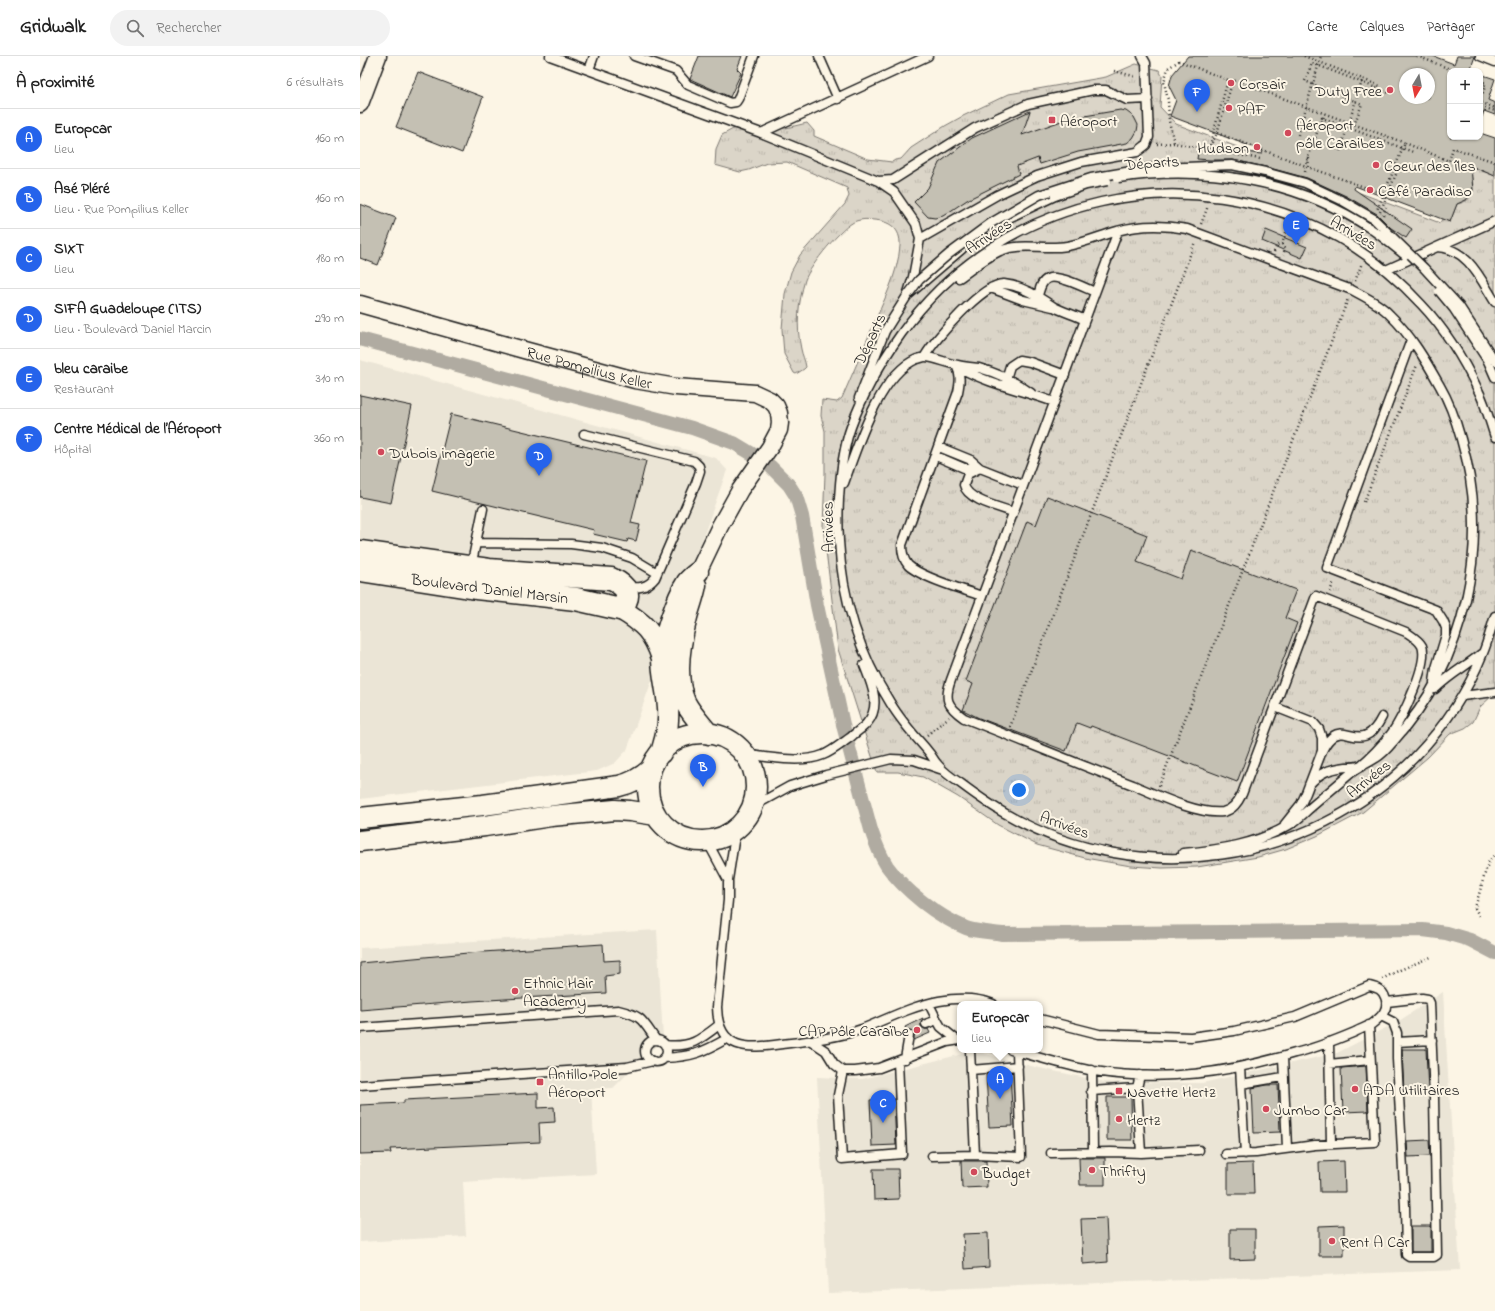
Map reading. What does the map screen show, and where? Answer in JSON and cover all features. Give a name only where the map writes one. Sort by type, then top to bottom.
[{"type":"main road","points":[[360,552],[471,568],[611,579],[621,585],[627,593],[627,600],[620,609]]},
{"type":"main road","name":"Boulevard Daniel Marsin","points":[[360,570],[476,588],[576,599],[620,609]]},
{"type":"street","points":[[360,104],[376,57]]},
{"type":"street","name":"Rue Pompilius Keller","points":[[360,304],[635,380],[676,387],[742,392],[763,396],[770,400],[776,406],[779,413],[780,423],[777,435],[748,477],[720,526],[698,572]]},
{"type":"street","points":[[360,818],[483,805],[629,784],[641,778],[656,761],[668,745],[683,737],[698,734],[709,734],[729,740],[744,754],[752,768],[756,785],[756,796],[746,819],[736,829],[722,837],[707,841],[692,840],[678,835],[665,827],[656,815],[648,793],[648,781],[656,761],[668,720],[668,697],[662,658],[670,621],[680,594],[692,576],[698,572]]},
{"type":"street","points":[[698,572],[695,590],[682,637],[679,668],[680,683],[686,703],[709,734]]},
{"type":"street","name":"Boulevard Daniel Marsin","points":[[620,609],[638,620],[651,633],[662,658]]},
{"type":"street","points":[[360,841],[485,826],[551,816],[615,810],[656,815]]},
{"type":"lane","points":[[550,56],[761,133],[878,182],[894,192],[916,224],[920,239],[913,277],[907,296]]},
{"type":"lane","points":[[588,70],[594,56]]},
{"type":"lane","points":[[634,56],[657,60],[676,71],[688,86],[730,103],[733,103],[738,99],[754,56]]},
{"type":"lane","points":[[819,56],[838,99]]},
{"type":"lane","points":[[761,133],[838,99],[928,56]]},
{"type":"lane","points":[[920,239],[997,195],[1037,176],[1081,162],[1137,152],[1146,145],[1149,137],[1148,98],[1146,63],[1142,56]]},
{"type":"lane","points":[[1480,56],[1495,62]]},
{"type":"lane","points":[[878,182],[893,180],[976,128],[1028,104],[1093,90],[1106,90],[1127,100],[1148,98]]},
{"type":"lane","points":[[907,296],[919,280],[949,254],[991,223],[1039,195],[1091,178],[1149,168],[1232,165],[1305,183],[1343,201],[1374,219],[1424,268],[1459,306],[1491,361]]},
{"type":"lane","name":"Départs","points":[[851,427],[862,387],[885,331],[907,296],[954,255],[994,225],[1055,196],[1093,184],[1120,178],[1160,173],[1221,175],[1256,181],[1288,190],[1351,217],[1372,230],[1406,256],[1429,280],[1454,310],[1491,361],[1495,377]]},
{"type":"lane","name":"Arrivées","points":[[1495,437],[1481,395],[1456,349],[1424,306],[1386,270],[1366,255],[1330,233],[1292,216],[1259,205],[1212,196],[1177,194],[1136,196],[1109,200],[1076,208],[1044,219],[1013,234],[984,252],[947,281],[916,314],[889,351],[872,379],[851,427],[846,446],[840,495],[839,538],[843,582],[854,624],[870,666],[888,699],[940,769],[996,808],[1039,831],[1098,851],[1139,858],[1177,859],[1215,857],[1253,850],[1289,839],[1324,824],[1357,805],[1388,782],[1416,756],[1441,728],[1462,696],[1484,652],[1495,616]]},
{"type":"lane","points":[[1386,270],[1495,221]]},
{"type":"lane","points":[[927,302],[979,263],[1001,251],[1030,246],[1067,246],[1118,231],[1170,226],[1198,233],[1352,290],[1369,299],[1389,314],[1420,351],[1452,409],[1468,461],[1473,496],[1475,527],[1473,560],[1462,618],[1445,662],[1429,694],[1409,724],[1392,743],[1380,755],[1359,766],[1340,768],[1321,773],[1316,776],[1309,785]]},
{"type":"lane","points":[[1118,231],[947,691],[947,700],[956,712],[964,718],[1193,808],[1214,812],[1224,812],[1236,804],[1243,792],[1316,596],[1406,632],[1418,640],[1422,646],[1424,654],[1415,686],[1397,723],[1384,741],[1359,766],[1295,821],[1274,833],[1243,844],[1209,851],[1139,858]]},
{"type":"lane","points":[[1437,247],[1444,247],[1453,250],[1463,257],[1473,267],[1495,302]]},
{"type":"lane","points":[[1038,296],[1040,286],[1046,279],[1052,277],[1095,292]]},
{"type":"lane","points":[[840,495],[860,439],[875,406],[893,377],[910,362],[925,356],[947,328],[980,294],[991,288],[1004,284],[1022,289],[1038,296],[1055,307],[1085,320]]},
{"type":"lane","points":[[991,288],[1023,300],[1055,307]]},
{"type":"lane","points":[[1411,340],[1326,568],[1436,610],[1446,628],[1446,635],[1436,668],[1434,684]]},
{"type":"lane","points":[[925,356],[956,365],[978,368],[1006,378],[1031,393]]},
{"type":"lane","points":[[1006,378],[1010,366],[1019,360],[1030,362],[1065,375]]},
{"type":"lane","points":[[956,365],[981,378],[1004,387],[1031,393],[1054,402]]},
{"type":"lane","points":[[956,365],[960,372],[961,380],[958,392],[936,456],[902,545],[902,552],[904,560],[913,569],[945,583],[982,596]]},
{"type":"lane","points":[[584,434],[694,461],[699,466],[700,471],[696,483],[655,578],[645,587],[621,585]]},
{"type":"lane","points":[[939,447],[971,460],[980,468],[1023,485]]},
{"type":"lane","points":[[936,456],[964,468],[980,468]]},
{"type":"lane","points":[[980,468],[968,474],[964,485],[967,492],[973,498],[1013,512]]},
{"type":"lane","points":[[471,568],[483,509]]},
{"type":"lane","points":[[476,543],[571,544],[602,548],[632,558],[657,573]]},
{"type":"lane","points":[[744,754],[781,758],[809,758],[822,755],[839,746],[868,722],[873,714],[875,702],[854,624]]},
{"type":"lane","points":[[1429,694],[1446,679],[1484,652],[1495,631]]},
{"type":"lane","points":[[1462,696],[1495,692]]},
{"type":"lane","points":[[1274,707],[1313,722],[1319,729],[1322,738],[1322,751]]},
{"type":"lane","points":[[1282,828],[1301,804],[1322,751],[1329,740],[1340,734],[1362,738],[1367,736],[1376,727],[1382,717]]},
{"type":"lane","points":[[752,807],[790,786],[844,770],[890,759],[914,760],[940,769]]},
{"type":"lane","points":[[736,829],[728,880],[728,900],[717,1006],[717,1019],[719,1025],[721,1030],[728,1038],[738,1045],[746,1047],[811,1041],[860,1029],[908,1010],[938,1001],[976,1001]]},
{"type":"lane","points":[[707,841],[728,880]]},
{"type":"lane","points":[[1022,1053],[1092,1070],[1140,1075],[1185,1075],[1240,1067],[1282,1057],[1329,1042],[1369,1026],[1385,1012],[1387,1002],[1383,993],[1378,988],[1369,986],[1295,1017],[1234,1031],[1191,1037],[1099,1034],[1043,1020]]},
{"type":"lane","points":[[1381,1016],[1393,1022],[1397,1042],[1406,1206],[1406,1256],[1434,1257],[1437,1255],[1437,1195],[1430,1009],[1428,999],[1422,998],[1387,1002]]},
{"type":"lane","points":[[930,1004],[941,1027],[957,1039]]},
{"type":"lane","points":[[360,1028],[618,1010],[631,1013],[639,1017],[656,1040]]},
{"type":"lane","points":[[926,1024],[937,1020]]},
{"type":"lane","points":[[665,1045],[680,1046],[694,1043],[719,1025]]},
{"type":"lane","points":[[1226,1154],[1245,1154],[1331,1144],[1375,1142],[1369,1026]]},
{"type":"lane","points":[[843,1071],[838,1095],[842,1159],[902,1154],[901,1060],[909,1035]]},
{"type":"lane","points":[[664,1058],[680,1058],[696,1054],[728,1038]]},
{"type":"lane","points":[[360,1085],[627,1067],[652,1061],[659,1061],[664,1058],[667,1053],[665,1045],[661,1041],[656,1040],[650,1042],[645,1051],[647,1057],[652,1061]]},
{"type":"lane","points":[[811,1041],[826,1051],[834,1064],[843,1071],[855,1072],[879,1068],[947,1042],[957,1040]]},
{"type":"lane","points":[[1397,1042],[1432,1040]]},
{"type":"lane","points":[[1329,1042],[1331,1144]]},
{"type":"lane","points":[[970,1053],[974,1155]]},
{"type":"lane","points":[[932,1156],[974,1155],[1021,1157],[1018,1066],[1015,1053]]},
{"type":"lane","points":[[1282,1057],[1287,1148]]},
{"type":"lane","points":[[1329,1064],[1370,1060]]},
{"type":"lane","points":[[971,1070],[1018,1066]]},
{"type":"lane","points":[[1240,1067],[1245,1154]]},
{"type":"lane","points":[[1092,1070],[1091,1091],[1093,1152]]},
{"type":"lane","points":[[1140,1075],[1137,1088],[1141,1153]]},
{"type":"lane","points":[[1241,1084],[1284,1077]]},
{"type":"lane","points":[[1091,1091],[1137,1088]]},
{"type":"lane","points":[[1051,1153],[1141,1153],[1199,1150]]},
{"type":"path","points":[[1304,56],[1380,86]]},
{"type":"path","points":[[1298,135],[1321,56]]},
{"type":"path","points":[[1417,56],[1447,68]]},
{"type":"path","points":[[1174,143],[1169,121],[1168,100],[1164,82],[1168,68],[1179,61],[1228,80],[1209,149]]},
{"type":"path","points":[[1354,125],[1362,104],[1305,81],[1312,63],[1389,93]]},
{"type":"path","points":[[1198,67],[1405,143],[1449,161],[1453,148],[1495,162]]},
{"type":"path","points":[[1340,151],[1362,79]]},
{"type":"path","points":[[1209,149],[1217,133],[1233,80]]},
{"type":"path","points":[[1483,82],[1486,83],[1483,92]]},
{"type":"path","points":[[1483,103],[1495,108]]},
{"type":"path","points":[[1485,108],[1495,111]]},
{"type":"path","points":[[1309,153],[1325,114]]},
{"type":"path","points":[[1305,174],[1309,153],[1322,118],[1413,152]]},
{"type":"path","points":[[1217,133],[1384,194]]},
{"type":"path","points":[[1146,145],[1174,143],[1198,149],[1209,149]]},
{"type":"path","points":[[1397,172],[1378,213],[1384,194],[1405,143]]},
{"type":"path","points":[[1222,158],[1224,151]]},
{"type":"path","points":[[1007,735],[1212,196]]},
{"type":"path","points":[[1276,262],[1276,259],[1272,257],[1277,245],[1282,244],[1292,216]]},
{"type":"path","points":[[1156,794],[1366,255]]},
{"type":"path","points":[[1363,503],[1413,378],[1420,351]]},
{"type":"path","points":[[1326,600],[1337,572]]},
{"type":"path","points":[[919,742],[956,712]]},
{"type":"path","points":[[1479,916],[1475,908],[1488,863],[1495,854]]},
{"type":"path","points":[[1369,986],[1400,970],[1431,957]]},
{"type":"shaded area","points":[[360,360],[716,458],[727,470],[627,750],[615,763],[597,771],[360,799]]},
{"type":"shaded area","points":[[657,930],[663,1039],[613,1088],[591,1089],[596,1174],[463,1182],[466,1236],[360,1242],[360,948]]},
{"type":"shaded area","points":[[1443,992],[1460,1270],[828,1293],[817,1077],[862,1079],[966,1053],[982,1053],[1035,1067],[1105,1082],[1202,1083],[1337,1053],[1399,1021]]},
{"type":"green space","points":[[1136,64],[1159,70],[1162,76],[1160,107],[1176,124],[1440,223],[1442,219],[1450,222],[1457,204],[1464,202],[1472,194],[1473,184],[1470,166],[1495,176],[1495,693],[1480,707],[1473,722],[1465,728],[1450,734],[1428,757],[1363,812],[1317,836],[1286,849],[1258,857],[1197,867],[1162,868],[1131,866],[1085,858],[1037,845],[998,825],[958,797],[923,777],[898,772],[877,772],[838,649],[823,526],[825,431],[821,416],[822,400],[837,402],[842,398],[893,277],[899,256],[900,240],[896,230],[885,222],[870,219],[858,220],[843,230],[820,256],[805,280],[801,297],[798,314],[799,340],[806,367],[796,374],[794,373],[784,354],[782,329],[785,294],[791,272],[800,255],[845,204],[849,196],[847,188],[787,162],[767,163],[740,172],[715,165],[716,149],[722,135],[733,129],[786,128],[807,123],[814,131],[814,136],[868,159],[892,162],[901,159],[911,148],[945,126],[1009,94],[1106,77]]},
{"type":"building","points":[[699,56],[742,56],[737,69],[741,73],[730,97],[690,79]]},
{"type":"building","points":[[1188,56],[1433,56],[1454,64],[1457,56],[1475,56],[1471,68],[1447,68],[1447,140],[1483,140],[1483,134],[1495,138],[1495,176],[1471,166],[1473,191],[1466,200],[1457,204],[1450,222],[1355,186],[1354,189],[1412,229],[1406,238],[1391,228],[1377,214],[1346,196],[1307,178],[1233,160],[1197,159],[1199,147],[1262,154],[1263,151],[1170,116],[1176,100],[1169,86],[1172,75]]},
{"type":"building","points":[[418,72],[483,97],[462,153],[396,127]]},
{"type":"building","points":[[1483,75],[1495,79],[1488,100],[1495,103],[1495,115],[1484,111],[1483,114]]},
{"type":"building","points":[[1120,110],[1126,111],[1134,117],[1138,125],[1137,131],[1133,138],[1127,143],[1078,152],[1040,164],[1038,158],[1017,166],[1019,174],[967,200],[943,216],[935,218],[928,217],[914,202],[928,188],[939,163],[972,138],[1030,111],[1022,135],[1067,119]]},
{"type":"building","points":[[360,204],[396,218],[378,265],[360,258]]},
{"type":"building","points":[[1266,230],[1307,247],[1302,258],[1262,241]]},
{"type":"building","name":"Dubois imagerie","points":[[360,395],[412,406],[391,503],[360,497]]},
{"type":"building","points":[[451,414],[646,461],[631,523],[640,525],[636,541],[628,539],[627,542],[593,534],[594,530],[432,491]]},
{"type":"building","points":[[1047,496],[1147,535],[1137,562],[1181,579],[1191,550],[1296,590],[1285,618],[1297,623],[1237,782],[1091,726],[1090,728],[1077,723],[1066,751],[979,718],[963,710],[973,684],[966,681],[1027,521],[1036,525]]},
{"type":"building","points":[[603,944],[604,961],[620,960],[620,974],[605,976],[606,993],[472,1001],[360,1010],[360,963],[468,953]]},
{"type":"building","name":"CAP Pôle Caraïbe","points":[[923,1018],[921,1026],[928,1029],[930,1033],[914,1040],[914,1033],[910,1030],[906,1030],[905,1027]]},
{"type":"building","points":[[1402,1049],[1426,1049],[1428,1093],[1404,1093]]},
{"type":"building","name":"ADA Utilitaires","points":[[1366,1066],[1368,1111],[1343,1112],[1341,1068]]},
{"type":"building","points":[[1010,1072],[1013,1126],[989,1127],[986,1074]]},
{"type":"building","name":"Jumbo Car","points":[[1267,1085],[1278,1085],[1280,1132],[1254,1133],[1252,1088]]},
{"type":"building","points":[[538,1093],[538,1108],[554,1107],[555,1122],[539,1123],[540,1142],[390,1149],[391,1153],[360,1154],[360,1105],[404,1103],[404,1100]]},
{"type":"building","name":"Hertz","points":[[1107,1097],[1131,1097],[1132,1140],[1107,1140]]},
{"type":"building","points":[[894,1099],[896,1145],[872,1146],[870,1100]]},
{"type":"building","points":[[1429,1140],[1430,1156],[1408,1157],[1407,1141]]},
{"type":"building","name":"Thrifty","points":[[1079,1158],[1105,1158],[1105,1185],[1080,1185]]},
{"type":"building","name":"Budget","points":[[961,1161],[986,1161],[987,1187],[962,1188]]},
{"type":"building","points":[[1344,1161],[1345,1192],[1320,1192],[1319,1162]]},
{"type":"building","points":[[1253,1163],[1254,1194],[1228,1194],[1228,1164]]},
{"type":"building","points":[[873,1169],[898,1169],[899,1199],[874,1200]]},
{"type":"building","points":[[1106,1218],[1108,1262],[1083,1264],[1081,1219]]},
{"type":"building","name":"Rent A Car","points":[[1344,1225],[1344,1256],[1319,1256],[1319,1226]]},
{"type":"building","points":[[1411,1226],[1431,1226],[1431,1252],[1411,1252]]},
{"type":"building","points":[[1230,1229],[1255,1229],[1255,1259],[1230,1260]]},
{"type":"building","points":[[988,1233],[989,1267],[965,1269],[963,1234]]},
{"type":"waterway","points":[[360,339],[692,428],[734,443],[770,466],[789,485],[796,496],[802,516],[817,605],[844,729],[876,844],[887,866],[903,885],[922,902],[955,923],[970,929],[1002,934],[1423,930],[1446,933],[1470,940],[1495,953]]},
{"type":"place","name":"Corsair","points":[[1231,83]]},
{"type":"place","name":"Duty Free","points":[[1390,90]]},
{"type":"place","name":"PAF","points":[[1229,108]]},
{"type":"place","name":"Centre Médical de l’Aéroport","points":[[1197,112]]},
{"type":"place","name":"Aéroport","points":[[1052,120]]},
{"type":"place","name":"Aéroport pôle Caraibes","points":[[1288,133]]},
{"type":"place","name":"Hudson","points":[[1257,147]]},
{"type":"place","name":"Coeur des îles","points":[[1376,165]]},
{"type":"place","name":"Café Paradiso","points":[[1370,190]]},
{"type":"place","name":"bleu caraibe","points":[[1296,245]]},
{"type":"place","name":"Dubois imagerie","points":[[381,452]]},
{"type":"place","name":"SIFA Guadeloupe (ITS)","points":[[539,476]]},
{"type":"place","name":"Asé Pléré","points":[[703,787]]},
{"type":"place","name":"Ethnic Hair Academy","points":[[515,991]]},
{"type":"place","name":"CAP Pôle Caraïbe","points":[[917,1030]]},
{"type":"place","name":"Antillo Pole Aéroport","points":[[540,1082]]},
{"type":"place","name":"ADA Utilitaires","points":[[1355,1089]]},
{"type":"place","name":"Navette Hertz","points":[[1119,1091]]},
{"type":"place","name":"Europcar","points":[[1000,1099]]},
{"type":"place","name":"Jumbo Car","points":[[1266,1109]]},
{"type":"place","name":"Hertz","points":[[1119,1119]]},
{"type":"place","name":"SIXT","points":[[883,1123]]},
{"type":"place","name":"Thrifty","points":[[1092,1170]]},
{"type":"place","name":"Budget","points":[[974,1172]]},
{"type":"place","name":"Rent A Car","points":[[1332,1241]]}]
